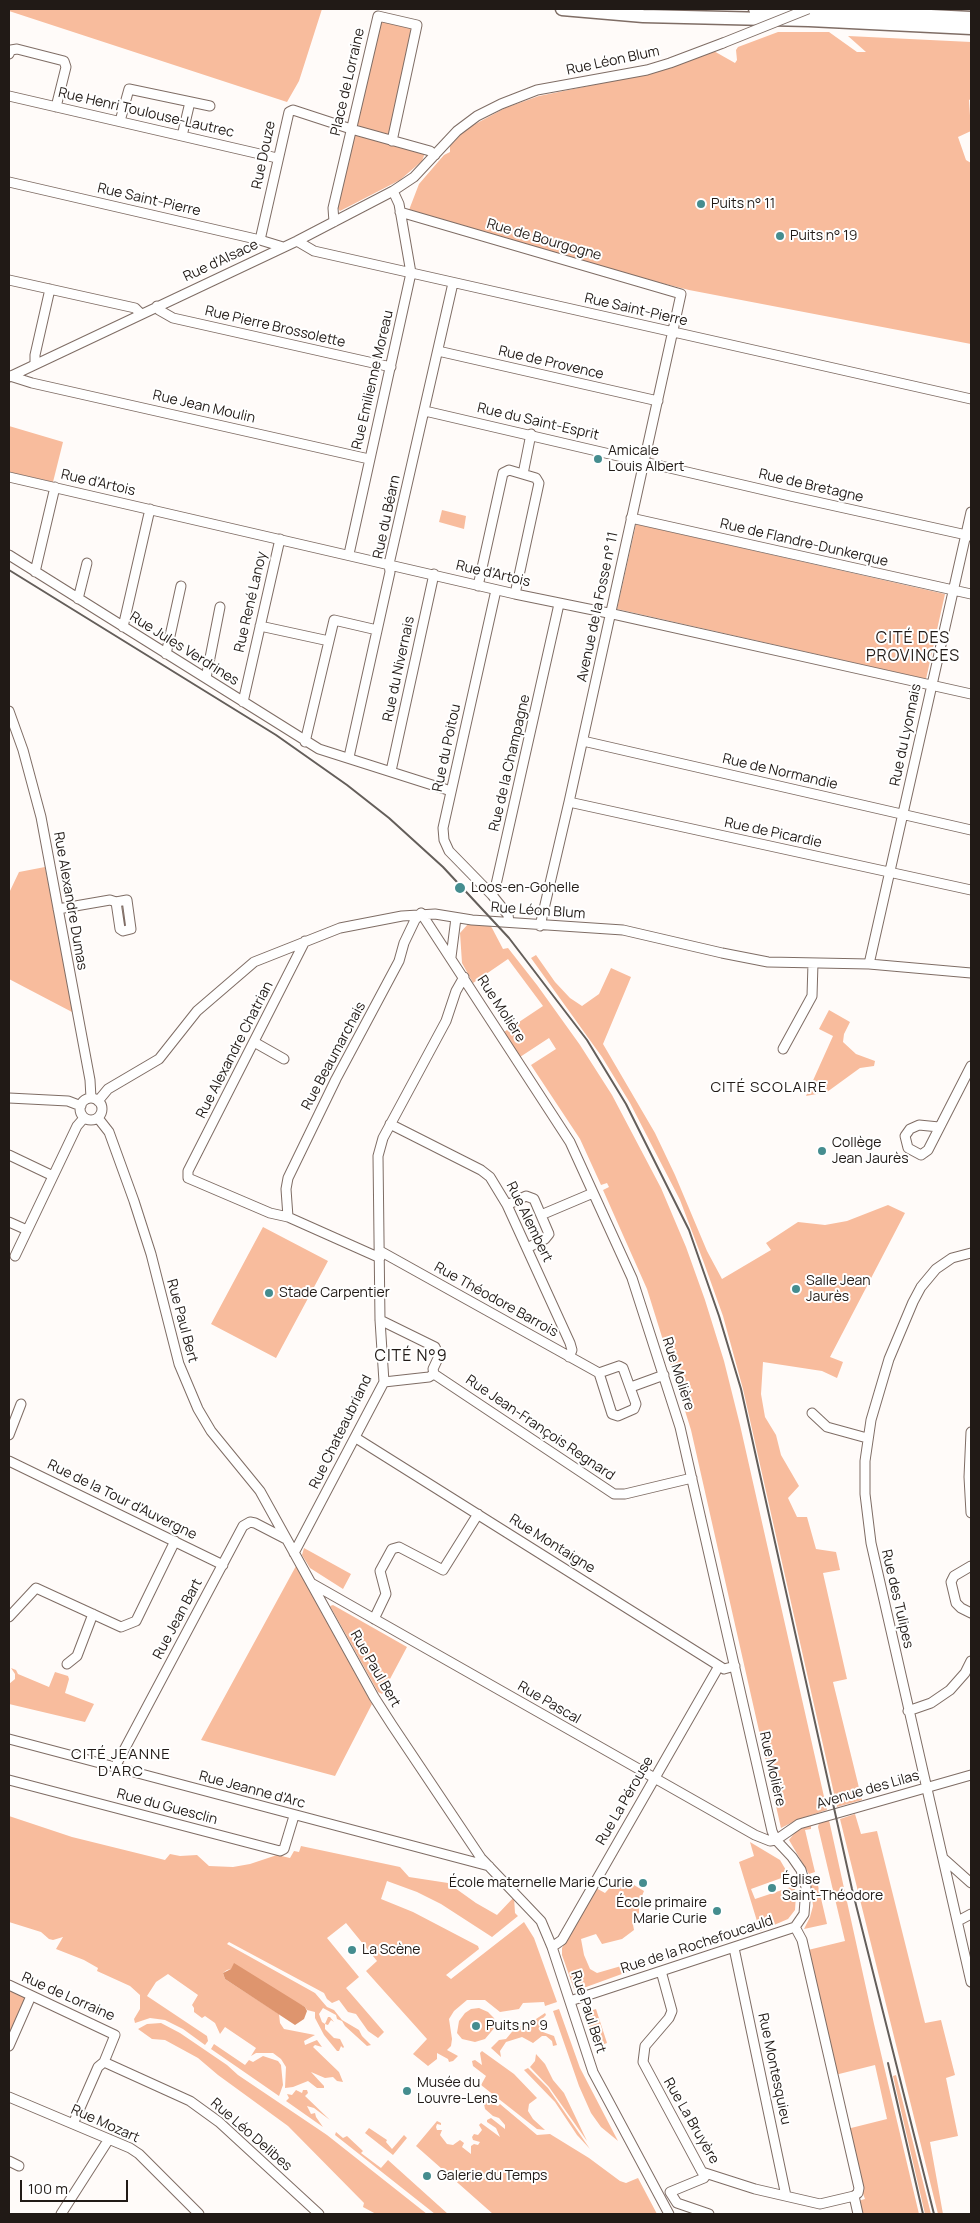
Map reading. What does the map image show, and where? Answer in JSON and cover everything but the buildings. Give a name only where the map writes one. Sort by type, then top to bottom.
[{"type":"highway","points":[[562,9],[643,16],[809,20],[971,28]]},
{"type":"highway","points":[[755,9],[971,18]]},
{"type":"street","name":"Rue Léon Blum","points":[[435,155],[457,131],[477,116],[536,90],[647,70],[723,43],[808,9]]},
{"type":"street","name":"Place de Lorraine","points":[[334,222],[333,208],[378,16],[417,25],[392,141]]},
{"type":"street","points":[[9,54],[11,50],[17,49],[62,60],[65,63],[56,107]]},
{"type":"street","points":[[120,121],[127,91],[131,89],[210,106]]},
{"type":"street","name":"Rue Henri Toulouse-Lautrec","points":[[9,96],[277,158]]},
{"type":"street","points":[[182,136],[190,102]]},
{"type":"street","name":"Rue Douze","points":[[260,240],[277,158],[289,112],[293,110],[351,129]]},
{"type":"street","points":[[351,129],[430,151],[435,155]]},
{"type":"street","name":"Rue d'Alsace","points":[[10,376],[334,222],[393,191],[414,177],[435,155]]},
{"type":"street","name":"Rue Saint-Pierre","points":[[9,182],[260,240],[283,247]]},
{"type":"street","name":"Rue Emilienne Moreau","points":[[349,554],[412,273],[397,199],[393,191]]},
{"type":"street","name":"Rue de Bourgogne","points":[[400,212],[681,294]]},
{"type":"street","name":"Rue Saint-Pierre","points":[[297,241],[314,251],[971,399]]},
{"type":"street","points":[[9,280],[135,308],[141,314]]},
{"type":"street","name":"Rue du Béarn","points":[[349,757],[390,572],[389,564],[453,283]]},
{"type":"street","points":[[32,383],[31,366],[50,289]]},
{"type":"street","name":"Avenue de la Fosse n° 11","points":[[540,926],[583,742],[681,294]]},
{"type":"street","name":"Rue Pierre Brossolette","points":[[157,306],[159,310],[173,318],[391,367]]},
{"type":"street","name":"Rue de Provence","points":[[438,351],[658,401]]},
{"type":"street","name":"Rue Jean Moulin","points":[[10,376],[32,383],[370,459]]},
{"type":"street","name":"Rue du Saint-Esprit","points":[[425,411],[531,434],[644,462]]},
{"type":"street","points":[[523,474],[531,434]]},
{"type":"street","name":"Rue de Bretagne","points":[[644,462],[969,535]]},
{"type":"street","points":[[478,586],[503,472],[509,470],[536,478],[539,483],[515,594]]},
{"type":"street","name":"Rue d'Artois","points":[[9,477],[349,554],[478,586],[971,694]]},
{"type":"street","points":[[35,572],[55,487]]},
{"type":"street","points":[[122,627],[150,509]]},
{"type":"street","name":"Rue du Lyonnais","points":[[869,964],[953,590],[969,535],[971,512]]},
{"type":"street","name":"Rue de Flandre-Dunkerque","points":[[631,518],[971,594]]},
{"type":"street","name":"Rue René Lanoy","points":[[243,702],[280,538]]},
{"type":"street","name":"Rue Jules Verdrines","points":[[9,555],[305,742],[319,749],[451,790]]},
{"type":"street","points":[[78,599],[87,563]]},
{"type":"street","name":"Rue du Nivernais","points":[[391,771],[434,574]]},
{"type":"street","points":[[166,654],[181,586]]},
{"type":"street","name":"Rue du Poitou","points":[[492,895],[449,851],[444,840],[443,828],[496,590]]},
{"type":"street","name":"Rue de la Champagne","points":[[492,895],[496,889],[559,604]]},
{"type":"street","points":[[206,678],[220,607]]},
{"type":"street","points":[[305,742],[334,620],[377,630]]},
{"type":"street","points":[[260,626],[329,642]]},
{"type":"street","name":"Rue Alexandre Dumas","points":[[9,711],[25,758],[41,816],[95,1100]]},
{"type":"street","name":"Rue de Normandie","points":[[583,742],[971,830]]},
{"type":"street","name":"Rue de Picardie","points":[[569,802],[971,890]]},
{"type":"street","points":[[492,895],[508,915],[509,922]]},
{"type":"street","points":[[58,909],[110,900],[116,902]]},
{"type":"street","name":"Rue Léon Blum","points":[[108,1089],[151,1066],[165,1053],[197,1011],[241,972],[261,959],[340,928],[421,913],[540,926],[623,930],[760,961],[869,964],[971,973]]},
{"type":"street","name":"Rue Molière","points":[[421,913],[570,1142],[632,1278],[680,1427],[776,1840]]},
{"type":"street","name":"Rue Beaumarchais","points":[[288,1217],[286,1190],[288,1178],[336,1079],[395,968],[415,920],[421,913]]},
{"type":"street","points":[[451,957],[456,918]]},
{"type":"street","name":"Rue Alexandre Chatrian","points":[[188,1171],[305,941]]},
{"type":"street","points":[[783,1049],[812,996],[813,963]]},
{"type":"street","name":"Rue Chateaubriand","points":[[294,1553],[384,1382],[380,1320],[378,1156],[383,1138],[446,1021],[456,991],[464,977]]},
{"type":"street","points":[[254,1042],[284,1059]]},
{"type":"street","points":[[939,1127],[971,1066]]},
{"type":"street","points":[[91,1083],[108,1089]]},
{"type":"street","points":[[95,1100],[102,1112],[98,1118],[91,1120],[84,1118],[81,1113],[81,1106],[85,1100],[95,1100],[108,1089]]},
{"type":"street","points":[[9,1098],[68,1101],[81,1106]]},
{"type":"street","points":[[15,1256],[77,1126],[84,1118]]},
{"type":"street","name":"Rue Paul Bert","points":[[98,1118],[109,1132],[136,1209],[151,1254],[178,1364],[191,1397],[211,1430],[260,1491],[374,1697],[481,1858],[537,1916],[545,1928],[593,2072],[669,2214]]},
{"type":"street","name":"Rue Alembert","points":[[390,1124],[485,1173],[496,1184],[570,1343],[572,1350],[569,1357]]},
{"type":"street","points":[[9,1155],[53,1176]]},
{"type":"street","name":"Rue Théodore Barrois","points":[[188,1171],[188,1178],[201,1184],[270,1213],[288,1217],[380,1254],[599,1373]]},
{"type":"street","points":[[541,1215],[593,1192]]},
{"type":"street","points":[[507,1205],[528,1196],[534,1199],[548,1236],[527,1248]]},
{"type":"street","points":[[9,1222],[27,1230]]},
{"type":"street","name":"Rue des Tulipes","points":[[971,1253],[952,1258],[940,1266],[929,1277],[917,1295],[889,1358],[867,1438],[865,1479],[868,1527],[908,1711],[971,1982]]},
{"type":"street","points":[[380,1320],[435,1347],[439,1356],[432,1369],[434,1374],[429,1377],[384,1382]]},
{"type":"street","points":[[618,1366],[623,1368],[636,1404],[634,1409],[618,1416],[612,1414],[599,1373],[618,1366]]},
{"type":"street","name":"Rue Jean-François Regnard","points":[[434,1374],[614,1494],[625,1494],[692,1478]]},
{"type":"street","points":[[631,1387],[664,1375]]},
{"type":"street","points":[[9,1435],[21,1404]]},
{"type":"street","points":[[812,1413],[827,1427],[867,1438]]},
{"type":"street","points":[[971,1432],[969,1477],[971,1513]]},
{"type":"street","name":"Rue Montaigne","points":[[356,1438],[719,1666]]},
{"type":"street","name":"Rue de la Tour d'Auvergne","points":[[9,1461],[222,1565]]},
{"type":"street","points":[[374,1619],[386,1594],[380,1571],[392,1548],[399,1547],[443,1570],[478,1514]]},
{"type":"street","name":"Rue Jean Bart","points":[[115,1767],[243,1526],[247,1523],[255,1523],[286,1539]]},
{"type":"street","points":[[9,1617],[36,1588],[121,1627],[136,1621],[174,1541]]},
{"type":"street","points":[[971,1566],[954,1576],[951,1582],[957,1605],[971,1613]]},
{"type":"street","name":"Rue Pascal","points":[[310,1582],[758,1837],[770,1841],[776,1840]]},
{"type":"street","points":[[67,1664],[77,1656],[93,1614]]},
{"type":"street","points":[[908,1711],[931,1703],[950,1690],[965,1673],[971,1661]]},
{"type":"street","points":[[719,1666],[724,1669],[735,1666]]},
{"type":"street","name":"Rue La Pérouse","points":[[552,1947],[562,1940],[719,1666]]},
{"type":"street","name":"Rue Jeanne d'Arc","points":[[9,1740],[489,1866]]},
{"type":"street","name":"Avenue des Lilas","points":[[776,1840],[799,1824],[971,1775]]},
{"type":"street","name":"Rue du Guesclin","points":[[9,1780],[280,1851],[284,1849],[294,1816]]},
{"type":"street","name":"Rue de la Rochefoucauld","points":[[570,2001],[795,1928],[804,1914],[806,1887],[797,1864],[776,1840]]},
{"type":"street","points":[[943,1858],[971,1883]]},
{"type":"street","points":[[958,1922],[971,1914]]},
{"type":"street","points":[[795,1928],[802,1940],[859,2188],[854,2196],[858,2214]]},
{"type":"street","name":"Rue Montesquieu","points":[[734,1948],[786,2196]]},
{"type":"street","name":"Rue La Bruyère","points":[[661,1971],[672,2011],[669,2018],[645,2046],[643,2062],[702,2172],[706,2175],[820,2204],[854,2196]]},
{"type":"street","name":"Rue de Lorraine","points":[[9,1985],[115,2035],[104,2062]]},
{"type":"street","points":[[9,2046],[31,1996]]},
{"type":"street","points":[[73,2124],[98,2067],[104,2062]]},
{"type":"street","name":"Rue Léo Delibes","points":[[104,2062],[190,2101],[219,2122],[319,2214]]},
{"type":"street","name":"Rue Mozart","points":[[9,2097],[109,2139],[139,2154],[199,2214]]},
{"type":"street","points":[[61,2214],[109,2139]]},
{"type":"street","points":[[9,2161],[19,2166]]},
{"type":"street","points":[[706,2175],[704,2178],[670,2192],[677,2203],[709,2214]]},
{"type":"shaded area","points":[[9,9],[322,9],[299,81],[287,102],[9,11]]},
{"type":"shaded area","points":[[382,20],[414,29],[389,135],[387,136],[358,126],[356,122],[378,21]]},
{"type":"shaded area","points":[[778,32],[829,32],[857,52],[866,52],[848,36],[971,42],[971,99],[969,100],[971,131],[958,137],[966,160],[971,163],[971,344],[689,290],[630,275],[409,210],[419,184],[444,155],[450,152],[450,146],[466,129],[505,108],[539,96],[627,78],[712,50],[735,63],[738,47]]},
{"type":"shaded area","points":[[356,132],[425,153],[422,161],[400,180],[340,211],[337,207]]},
{"type":"shaded area","points":[[9,426],[63,442],[53,482],[9,472]]},
{"type":"shaded area","points":[[442,510],[466,516],[464,529],[439,522]]},
{"type":"shaded area","points":[[636,524],[945,594],[926,679],[617,609]]},
{"type":"shaded area","points":[[45,867],[72,1012],[9,979],[9,893],[19,872]]},
{"type":"shaded area","points":[[468,924],[489,924],[503,949],[508,948],[537,985],[580,1045],[612,1095],[661,1188],[686,1247],[705,1300],[724,1361],[740,1425],[827,1810],[799,1819],[781,1828],[691,1430],[647,1289],[603,1190],[609,1187],[607,1183],[601,1185],[580,1139],[531,1065],[556,1049],[549,1038],[520,1057],[504,1032],[543,1006],[508,959],[473,983],[462,963],[460,933]]},
{"type":"shaded area","points":[[536,955],[555,982],[570,998],[582,1006],[599,994],[611,968],[631,977],[603,1044],[655,1133],[707,1251],[722,1279],[771,1250],[766,1243],[798,1222],[825,1225],[847,1221],[888,1205],[905,1213],[830,1357],[843,1362],[837,1378],[822,1371],[763,1362],[761,1394],[765,1417],[776,1435],[781,1455],[799,1486],[788,1498],[797,1517],[807,1517],[816,1549],[836,1552],[840,1570],[823,1573],[847,1679],[833,1682],[862,1800],[837,1807],[743,1389],[723,1316],[680,1200],[630,1103],[602,1057],[531,958]]},
{"type":"shaded area","points":[[829,1010],[850,1022],[844,1034],[843,1042],[856,1054],[875,1061],[874,1066],[860,1068],[827,1092],[806,1096],[833,1036],[819,1029]]},
{"type":"shaded area","name":"Stade Carpentier","points":[[263,1227],[328,1261],[276,1358],[211,1324]]},
{"type":"shaded area","points":[[304,1548],[351,1574],[343,1589],[310,1568],[302,1555]]},
{"type":"shaded area","points":[[296,1566],[372,1704],[335,1776],[201,1740]]},
{"type":"shaded area","points":[[333,1605],[407,1647],[382,1694],[378,1692],[330,1606]]},
{"type":"shaded area","points":[[11,1668],[16,1670],[18,1674],[49,1687],[55,1672],[68,1676],[69,1679],[65,1693],[94,1704],[85,1722],[9,1704],[9,1684],[15,1679],[15,1674]]},
{"type":"shaded area","points":[[855,1814],[861,1834],[877,1831],[925,2023],[941,2020],[955,2075],[946,2078],[958,2136],[930,2142],[943,2214],[938,2214],[840,1819]]},
{"type":"shaded area","points":[[9,1816],[72,1837],[165,1860],[170,1854],[180,1856],[197,1855],[209,1866],[233,1867],[250,1864],[277,1855],[290,1858],[294,1851],[299,1852],[301,1846],[400,1867],[409,1877],[448,1883],[497,1915],[514,1897],[515,1913],[518,1916],[492,1937],[441,1904],[417,1892],[387,1881],[381,1899],[413,1912],[478,1946],[479,1949],[446,1975],[451,1979],[524,1922],[534,1938],[557,2002],[545,2006],[544,2002],[523,2003],[519,2009],[500,2012],[485,2000],[467,2000],[454,2011],[449,2019],[452,2039],[451,2046],[447,2050],[458,2056],[449,2062],[448,2059],[437,2053],[437,2059],[428,2066],[413,2054],[427,2039],[366,1971],[377,1961],[346,1923],[327,1938],[359,1977],[346,1988],[384,2032],[378,2038],[368,2031],[356,2014],[348,2012],[339,2000],[332,2003],[324,1993],[229,1942],[227,1944],[315,1993],[342,2020],[359,2030],[371,2045],[367,2046],[342,2021],[337,2019],[336,2015],[323,2008],[319,2014],[322,2022],[325,2024],[325,2029],[334,2038],[340,2039],[344,2047],[341,2046],[339,2051],[337,2051],[324,2035],[315,2018],[315,2012],[307,2010],[305,2007],[231,1969],[227,1970],[223,1973],[225,1979],[279,2014],[280,2023],[284,2029],[315,2035],[304,2041],[305,2045],[317,2040],[322,2047],[315,2045],[313,2047],[339,2072],[343,2082],[337,2081],[333,2077],[325,2078],[311,2072],[324,2088],[317,2088],[308,2081],[285,2088],[286,2067],[281,2059],[273,2053],[256,2053],[251,2056],[256,2048],[225,2027],[220,2034],[215,2023],[205,2016],[202,2018],[194,2012],[192,2005],[198,1995],[168,1974],[156,1982],[147,1996],[207,2036],[208,2041],[205,2045],[183,2029],[165,2020],[150,2018],[135,2023],[134,2019],[140,2009],[140,1995],[130,1986],[97,1971],[98,1968],[84,1960],[56,1949],[63,1937],[53,1940],[49,1939],[41,1932],[9,1922]]},
{"type":"shaded area","points":[[829,1820],[874,2024],[919,2214],[861,2214],[858,2201],[865,2199],[847,2129],[887,2119],[875,2065],[835,2075],[808,1950],[845,1941],[818,1827],[819,1823]]},
{"type":"shaded area","points":[[811,1825],[811,1829],[805,1830],[815,1872],[809,1874],[789,1840],[796,1831]]},
{"type":"shaded area","points":[[750,1842],[780,1860],[790,1877],[787,1876],[751,1889],[755,1899],[794,1886],[796,1895],[795,1910],[788,1919],[760,1931],[739,1862],[754,1856]]},
{"type":"shaded area","points":[[816,1877],[827,1924],[804,1929],[813,1906],[810,1878]]},
{"type":"shaded area","points":[[615,1882],[627,1886],[629,1882],[644,1891],[639,1903],[639,1913],[632,1919],[634,1930],[622,1939],[602,1944],[596,1934],[581,1939],[584,1955],[590,1969],[597,1973],[628,1964],[630,1971],[578,1990],[574,1989],[562,1955],[562,1948],[596,1888],[605,1893]]},
{"type":"shaded area","points":[[234,1963],[305,2007],[307,2011],[304,2019],[295,2025],[225,1979],[223,1973],[231,1969]]},
{"type":"shaded area","points":[[9,1989],[23,1995],[25,1998],[9,2035]]},
{"type":"shaded area","points":[[479,2008],[488,2012],[494,2018],[496,2026],[485,2039],[475,2042],[462,2039],[457,2033],[459,2021],[471,2009]]},
{"type":"shaded area","points":[[559,2009],[580,2068],[618,2141],[601,2127],[591,2113],[579,2086],[553,2011]]},
{"type":"shaded area","points":[[596,2009],[607,2043],[596,2047],[584,2013]]},
{"type":"shaded area","points":[[545,2013],[546,2015],[540,2021],[540,2031],[554,2036],[557,2045],[553,2046],[552,2041],[546,2036],[542,2036],[533,2043],[522,2037],[506,2042],[500,2051],[501,2057],[491,2048],[499,2040],[506,2039],[516,2027],[527,2025]]},
{"type":"shaded area","points":[[328,2017],[334,2022],[331,2020],[328,2025],[325,2024]]},
{"type":"shaded area","points":[[161,2023],[180,2033],[327,2135],[427,2214],[376,2214],[363,2207],[364,2203],[288,2126],[218,2075],[198,2058],[165,2040],[152,2039],[138,2029],[147,2024]]},
{"type":"shaded area","points":[[214,2044],[245,2065],[249,2060],[253,2062],[263,2056],[278,2061],[281,2065],[283,2085],[279,2096],[211,2049]]},
{"type":"shaded area","points":[[482,2051],[514,2074],[537,2098],[529,2104],[528,2111],[533,2119],[545,2130],[537,2129],[481,2085],[486,2076],[473,2066],[472,2061],[475,2060],[482,2065],[480,2053]]},
{"type":"shaded area","points":[[536,2054],[564,2093],[587,2141],[549,2087],[530,2067],[535,2061]]},
{"type":"shaded area","points":[[528,2068],[548,2088],[590,2149],[577,2135],[555,2102],[524,2070]]},
{"type":"shaded area","points":[[896,2075],[931,2214],[925,2214],[893,2076]]},
{"type":"shaded area","points":[[296,2090],[302,2093],[303,2090],[307,2090],[308,2093],[305,2096],[330,2120],[314,2108],[307,2106],[311,2114],[315,2113],[323,2127],[286,2101],[289,2098],[287,2094],[292,2095]]},
{"type":"shaded area","points":[[487,2102],[498,2106],[500,2104],[537,2135],[550,2134],[589,2158],[620,2181],[626,2183],[638,2178],[657,2214],[493,2214],[416,2146],[437,2121],[441,2125],[437,2124],[437,2130],[442,2130],[440,2135],[447,2144],[453,2145],[460,2140],[464,2143],[462,2147],[471,2154],[471,2146],[474,2144],[478,2145],[480,2142],[473,2140],[472,2137],[474,2134],[478,2135],[482,2130],[479,2125],[481,2123],[500,2137],[496,2128],[487,2120],[491,2118],[505,2129],[505,2125],[499,2118],[493,2116],[485,2109],[484,2104]]},
{"type":"shaded area","points":[[369,2128],[387,2140],[386,2142],[392,2149],[404,2135],[407,2138],[393,2155],[365,2133]]},
{"type":"shaded area","points":[[336,2132],[343,2138],[347,2136],[363,2151],[361,2153],[381,2168],[388,2160],[448,2214],[435,2214],[335,2135]]},
{"type":"railway","points":[[9,570],[276,735],[347,785],[389,818],[443,867],[509,938],[587,1040],[626,1104],[689,1230],[719,1316],[741,1389],[852,1889],[934,2214]]},
{"type":"railway","points":[[888,2063],[923,2214]]},
{"type":"place","name":"Puits n° 11","points":[[701,204]]},
{"type":"place","name":"Puits n° 19","points":[[780,236]]},
{"type":"place","name":"Amicale Louis Albert","points":[[598,459]]},
{"type":"place","name":"Loos-en-Gohelle","points":[[460,888]]},
{"type":"place","name":"Collège Jean Jaurès","points":[[822,1151]]},
{"type":"place","name":"Salle Jean Jaurès","points":[[796,1289]]},
{"type":"place","name":"Stade Carpentier","points":[[269,1293]]},
{"type":"place","name":"École maternelle Marie Curie","points":[[643,1883]]},
{"type":"place","name":"Église Saint-Théodore","points":[[772,1888]]},
{"type":"place","name":"École primaire Marie Curie","points":[[717,1911]]},
{"type":"place","name":"La Scène","points":[[352,1950]]},
{"type":"place","name":"Puits n° 9","points":[[476,2026]]},
{"type":"place","name":"Musée du Louvre-Lens","points":[[407,2091]]},
{"type":"place","name":"Galerie du Temps","points":[[427,2176]]},
{"type":"district","name":"CITÉ DES PROVINCES","points":[[913,648]]},
{"type":"district","name":"CITÉ SCOLAIRE","points":[[769,1088]]},
{"type":"district","name":"CITÉ N°9","points":[[411,1357]]},
{"type":"district","name":"CITÉ JEANNE D'ARC","points":[[121,1764]]}]
